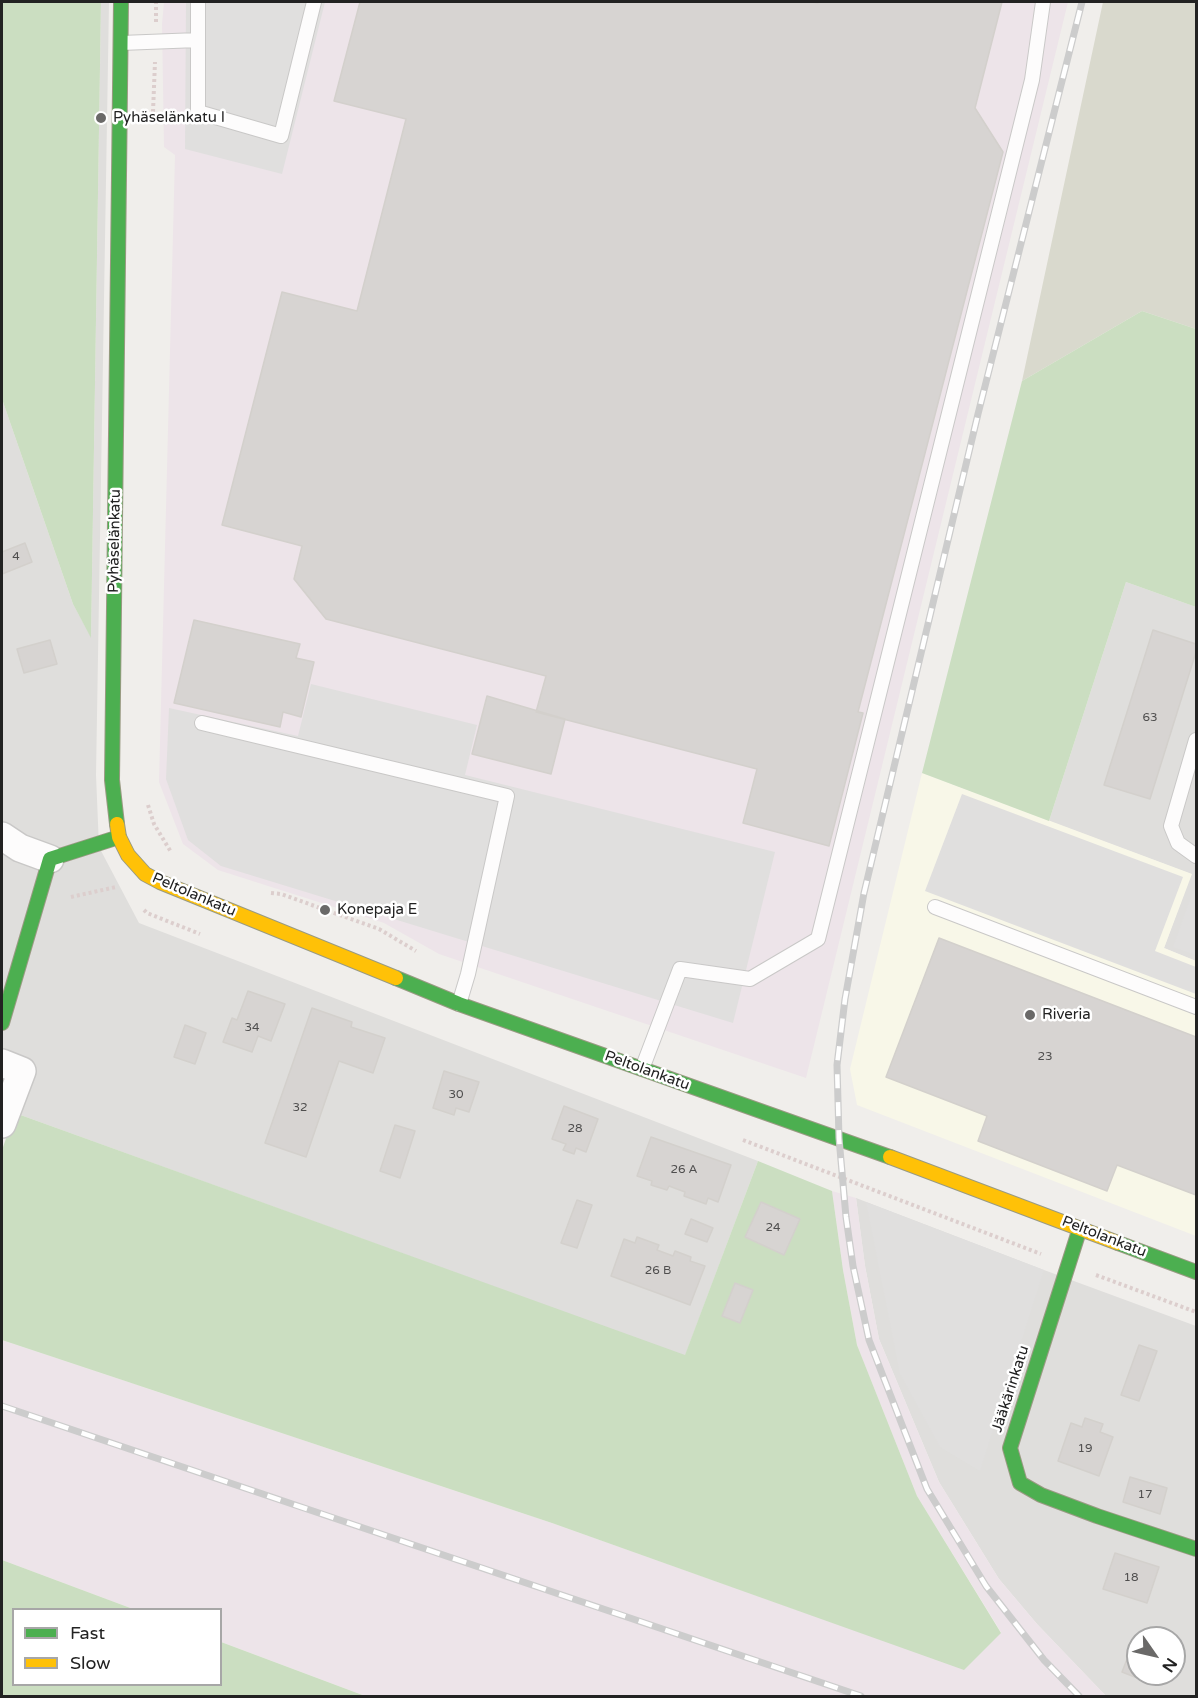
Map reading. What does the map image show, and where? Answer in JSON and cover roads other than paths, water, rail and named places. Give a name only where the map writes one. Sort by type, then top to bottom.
[{"type":"street","name":"Pyhäselänkatu","points":[[119,837],[112,780],[121,2]]},
{"type":"street","points":[[2,836],[20,849],[50,859],[119,837]]},
{"type":"street","name":"Peltolankatu","points":[[119,837],[128,855],[146,874],[160,882],[459,1004],[839,1138],[1197,1272]]},
{"type":"street","points":[[2,1023],[50,859]]},
{"type":"street","points":[[2,1064],[22,1071],[2,1124]]},
{"type":"street","name":"Jääkärinkatu","points":[[1080,1228],[1010,1448],[1020,1483],[1041,1495],[1097,1516],[1197,1549]]},
{"type":"lane","points":[[198,2],[198,112],[281,136],[314,2]]},
{"type":"lane","points":[[642,1069],[680,969],[750,979],[818,939],[1032,80],[1042,2]]},
{"type":"lane","points":[[121,43],[198,40]]},
{"type":"lane","points":[[202,723],[507,796],[468,974],[459,1004]]},
{"type":"lane","points":[[1197,740],[1171,826],[1178,843],[1197,856]]},
{"type":"lane","points":[[935,907],[1197,1007]]},
{"type":"railway","points":[[1079,1696],[1044,1660],[986,1586],[927,1489],[869,1340],[853,1266],[846,1217],[839,1138],[837,1065],[845,999],[864,893],[978,414],[1082,2]]},
{"type":"railway","points":[[2,1406],[861,1696]]},
{"type":"place","name":"Pyhäselänkatu I","points":[[101,118]]},
{"type":"place","name":"Konepaja E","points":[[325,910]]},
{"type":"place","name":"Riveria","points":[[1030,1015]]}]
